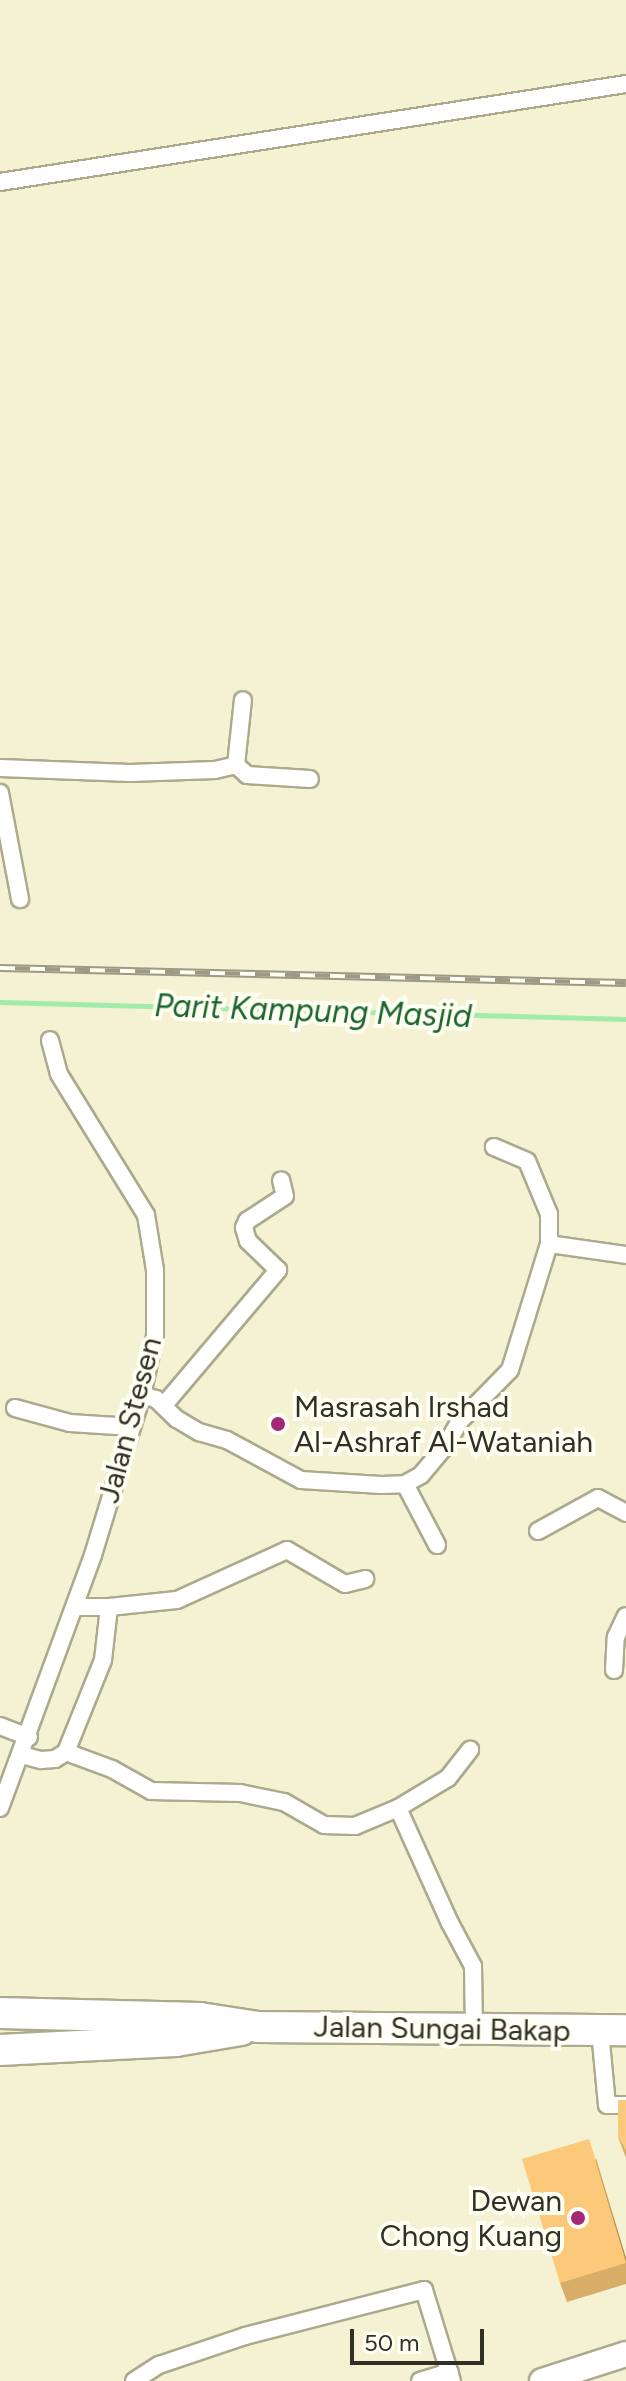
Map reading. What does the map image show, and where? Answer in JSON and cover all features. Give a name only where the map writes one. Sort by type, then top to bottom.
[{"type":"highway","name":"Jalan Sungai Bakap","points":[[0,2013],[119,2015],[177,2029]]},
{"type":"highway","name":"Jalan Sungai Bakap","points":[[0,2050],[116,2045],[177,2029],[613,2030]]},
{"type":"main road","points":[[542,2381],[626,2354]]},
{"type":"street","points":[[0,182],[626,84]]},
{"type":"street","points":[[236,765],[243,700]]},
{"type":"street","points":[[0,768],[130,773],[215,770],[236,765]]},
{"type":"street","points":[[236,765],[247,775],[310,779]]},
{"type":"street","points":[[0,793],[20,899]]},
{"type":"street","name":"Jalan Stesen","points":[[0,1808],[75,1607],[142,1395],[155,1336],[155,1270],[146,1215],[59,1074],[50,1040]]},
{"type":"street","points":[[142,1395],[164,1405],[177,1419],[199,1432],[227,1440],[301,1480],[340,1485],[405,1484],[421,1475],[446,1445],[460,1421],[510,1370],[549,1244],[549,1214],[527,1161],[494,1147]]},
{"type":"street","points":[[164,1405],[278,1270],[248,1241],[244,1228],[247,1221],[285,1196],[281,1180]]},
{"type":"street","points":[[549,1244],[626,1255]]},
{"type":"street","points":[[15,1408],[70,1423],[132,1427]]},
{"type":"street","points":[[405,1484],[437,1545]]},
{"type":"street","points":[[538,1531],[598,1498],[626,1513]]},
{"type":"street","points":[[75,1607],[177,1600],[287,1550],[345,1584],[365,1579]]},
{"type":"street","points":[[22,1755],[41,1760],[55,1759],[66,1752],[103,1660],[109,1607]]},
{"type":"street","points":[[614,1670],[616,1637],[626,1616]]},
{"type":"street","points":[[0,1726],[29,1737]]},
{"type":"street","points":[[66,1752],[112,1769],[151,1791],[240,1793],[284,1802],[324,1825],[355,1826],[398,1808],[448,1778],[470,1750]]},
{"type":"street","points":[[398,1808],[473,1966],[474,2029]]},
{"type":"street","points":[[613,2030],[607,2105],[626,2105]]},
{"type":"street","points":[[134,2381],[159,2365],[245,2336],[424,2290],[451,2377],[420,2381]]},
{"type":"building","points":[[618,2100],[626,2100],[626,2150],[618,2137]]},
{"type":"building","name":"Dewan Chong Kuang","points":[[589,2139],[626,2263],[560,2283],[522,2159]]},
{"type":"waterway","name":"Parit Kampung Masjid","points":[[0,1002],[626,1019]]},
{"type":"railway","points":[[0,968],[626,983]]},
{"type":"place","name":"Masrasah Irshad Al-Ashraf Al-Wataniah","points":[[278,1424]]},
{"type":"place","name":"Dewan Chong Kuang","points":[[578,2218]]}]
